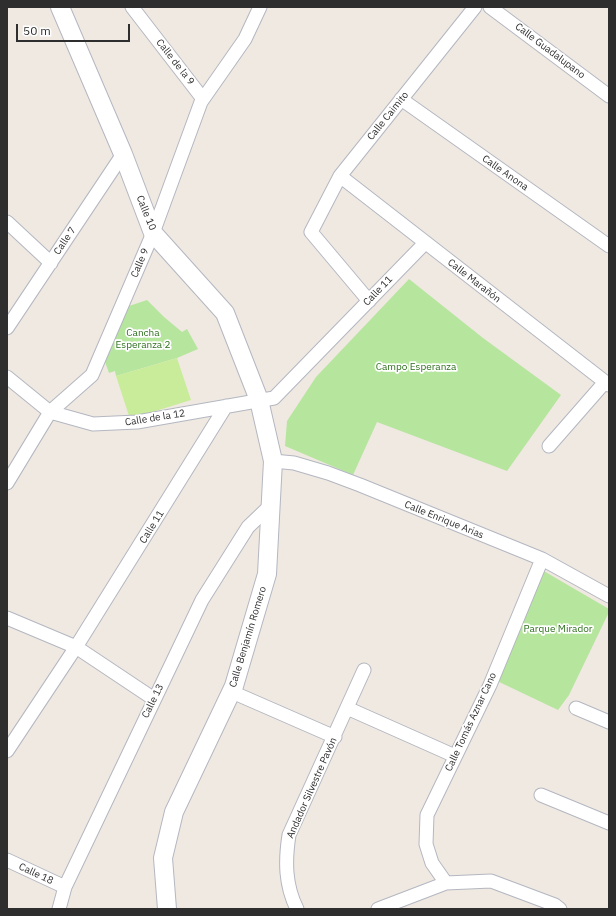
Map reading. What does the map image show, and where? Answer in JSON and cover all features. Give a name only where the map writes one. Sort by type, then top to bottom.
[{"type":"street","name":"Calle 10","points":[[60,7],[123,154],[153,233],[225,313],[259,400]]},
{"type":"street","name":"Calle de la 9","points":[[132,7],[204,99]]},
{"type":"street","name":"Calle 9","points":[[7,482],[50,412],[92,374],[153,233],[204,99],[245,38],[260,7]]},
{"type":"street","name":"Calle Caimito","points":[[369,301],[311,232],[340,176],[475,7]]},
{"type":"street","name":"Calle Guadalupano","points":[[490,7],[609,96]]},
{"type":"street","name":"Calle Anona","points":[[401,99],[609,246]]},
{"type":"street","name":"Calle 7","points":[[7,328],[123,154]]},
{"type":"street","name":"Calle Marañón","points":[[340,176],[607,384]]},
{"type":"street","points":[[7,222],[51,263]]},
{"type":"street","name":"Calle 11","points":[[259,400],[274,398],[425,242]]},
{"type":"street","points":[[7,377],[50,412]]},
{"type":"street","points":[[549,446],[607,384]]},
{"type":"street","name":"Calle de la 12","points":[[50,412],[93,424],[126,423],[259,400]]},
{"type":"street","name":"Calle Benjamín Romero","points":[[167,909],[163,858],[174,812],[232,692],[267,574],[273,461],[259,400]]},
{"type":"street","name":"Calle 11","points":[[9,746],[76,647],[226,406]]},
{"type":"street","name":"Calle Enrique Arias","points":[[273,461],[294,463],[328,473],[542,559],[609,596]]},
{"type":"street","name":"Calle 13","points":[[59,909],[65,887],[202,600],[248,526],[270,506]]},
{"type":"street","name":"Calle Tomás Aznar Cano","points":[[446,883],[432,863],[426,844],[427,815],[490,685],[542,559]]},
{"type":"street","points":[[7,618],[76,647],[154,700]]},
{"type":"street","name":"Andador Silvestre Pavón","points":[[297,909],[292,898],[287,877],[286,854],[290,835],[364,670]]},
{"type":"street","points":[[232,692],[335,737]]},
{"type":"street","points":[[347,708],[456,756]]},
{"type":"street","points":[[576,708],[609,722]]},
{"type":"street","points":[[542,795],[609,823]]},
{"type":"street","name":"Calle 18","points":[[7,860],[65,887]]},
{"type":"street","points":[[378,909],[446,883],[491,881],[555,905],[560,909]]},
{"type":"green space","name":"Campo Esperanza","points":[[409,279],[483,338],[561,395],[507,471],[377,422],[353,475],[285,446],[287,421],[316,377]]},
{"type":"green space","name":"Cancha Esperanza 2","points":[[147,300],[182,332],[187,329],[198,349],[177,358],[116,376],[115,371],[109,373],[104,359],[126,307]]},
{"type":"green space","points":[[177,358],[191,400],[130,419],[116,376]]},
{"type":"green space","name":"Parque Mirador","points":[[542,570],[609,609],[609,612],[569,695],[558,710],[495,680]]}]
